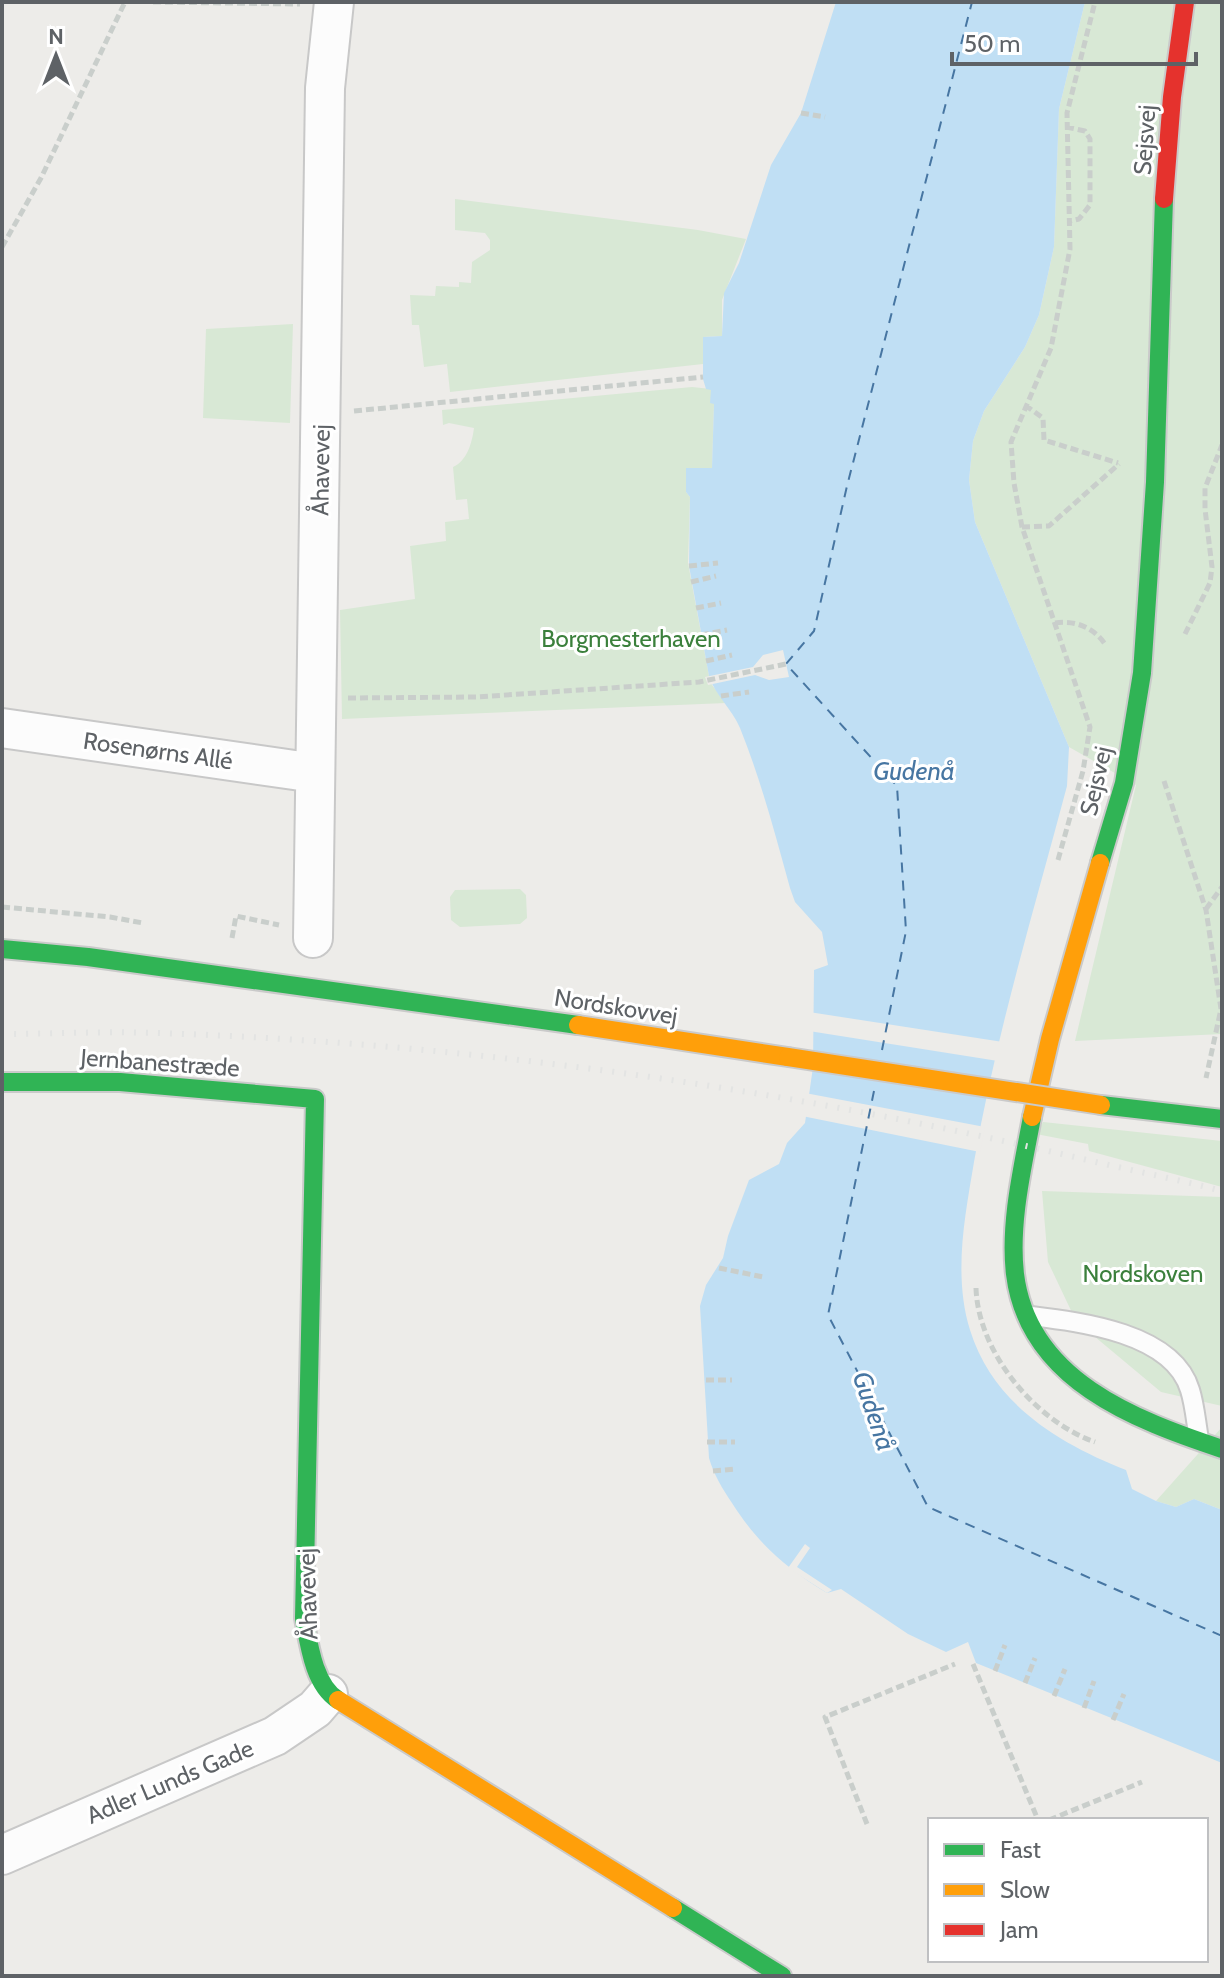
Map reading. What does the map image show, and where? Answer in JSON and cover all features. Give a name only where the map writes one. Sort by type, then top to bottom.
[{"type":"street","name":"Sejsvej","points":[[1185,2],[1170,109],[1144,652],[1127,770],[1042,1071],[1022,1169],[1014,1267],[1020,1300],[1049,1357],[1073,1380],[1130,1415],[1222,1449]]},
{"type":"street","name":"Åhavevej","points":[[313,935],[325,88],[333,3]]},
{"type":"street","name":"Rosenørns Allé","points":[[2,728],[315,773]]},
{"type":"street","name":"Nordskovvej","points":[[2,949],[167,967],[1101,1105],[1222,1119]]},
{"type":"street","name":"Jernbanestræde","points":[[2,1082],[133,1082],[315,1099]]},
{"type":"street","name":"Åhavevej","points":[[315,1099],[304,1618],[311,1655],[328,1694]]},
{"type":"street","name":"Adler Lunds Gade","points":[[2,1855],[275,1736],[315,1709],[328,1694]]},
{"type":"street","points":[[328,1694],[782,1976]]},
{"type":"lane","points":[[1028,1315],[1098,1326],[1140,1340],[1162,1353],[1179,1369],[1190,1388],[1199,1442]]},
{"type":"path","points":[[2,247],[6,234],[41,178],[125,2]]},
{"type":"path","points":[[153,2],[333,3]]},
{"type":"path","points":[[1090,727],[1022,527],[1011,442],[1051,348],[1070,249],[1067,113],[1095,2]]},
{"type":"path","points":[[801,113],[825,117]]},
{"type":"path","points":[[1066,127],[1085,131],[1090,139],[1090,205],[1079,219],[1070,221]]},
{"type":"path","points":[[322,414],[703,377]]},
{"type":"path","points":[[1025,405],[1043,418],[1044,440],[1153,474]]},
{"type":"path","points":[[1179,647],[1210,583],[1212,567],[1205,488],[1222,445]]},
{"type":"path","points":[[1022,527],[1049,526],[1120,463]]},
{"type":"path","points":[[689,566],[718,563]]},
{"type":"path","points":[[691,582],[716,576]]},
{"type":"path","points":[[696,608],[721,603]]},
{"type":"path","points":[[701,635],[727,630]]},
{"type":"path","points":[[706,661],[732,655]]},
{"type":"path","points":[[315,698],[476,697],[699,682],[786,664]]},
{"type":"path","points":[[721,696],[749,692]]},
{"type":"path","points":[[1186,844],[1206,910],[1221,1008],[1206,1078]]},
{"type":"path","points":[[1206,910],[1222,887]]},
{"type":"path","points":[[2,907],[110,917]]},
{"type":"path","points":[[232,939],[236,916],[313,935]]},
{"type":"path","points":[[719,1268],[763,1277]]},
{"type":"path","points":[[706,1380],[732,1380]]},
{"type":"path","points":[[707,1442],[735,1442]]},
{"type":"path","points":[[713,1471],[735,1469]]},
{"type":"path","points":[[995,1671],[1005,1645]]},
{"type":"path","points":[[1025,1683],[1035,1658]]},
{"type":"path","points":[[867,1824],[825,1717],[955,1664]]},
{"type":"path","points":[[973,1664],[1037,1818]]},
{"type":"path","points":[[1054,1696],[1065,1669]]},
{"type":"path","points":[[1084,1708],[1094,1681]]},
{"type":"path","points":[[1113,1720],[1124,1694]]},
{"type":"path","points":[[1054,1818],[1142,1782]]},
{"type":"green space","points":[[1085,2],[1222,2],[1222,1034],[1075,1041],[1136,785],[1069,747],[975,522],[969,480],[973,441],[984,411],[1025,347],[1039,315],[1054,247],[1059,109]]},
{"type":"green space","points":[[455,199],[746,239],[722,300],[722,336],[703,337],[703,364],[450,392],[447,364],[424,367],[419,325],[412,325],[410,295],[435,296],[436,286],[459,287],[459,282],[471,283],[472,262],[490,250],[490,240],[485,233],[455,230]]},
{"type":"green space","points":[[293,324],[290,423],[203,418],[206,329]]},
{"type":"green space","name":"Borgmesterhaven","points":[[692,387],[711,389],[714,404],[712,468],[686,468],[686,492],[690,497],[688,563],[709,676],[726,703],[342,719],[340,610],[415,599],[410,546],[446,541],[445,522],[469,519],[467,499],[456,500],[453,467],[465,456],[474,428],[449,423],[443,425],[442,410]]},
{"type":"green space","points":[[520,889],[526,895],[527,918],[520,924],[460,927],[451,920],[450,897],[455,890]]},
{"type":"green space","points":[[1043,1122],[1222,1141],[1222,1187],[1089,1151],[1088,1144],[1036,1134]]},
{"type":"green space","name":"Nordskoven","points":[[1042,1191],[1222,1197],[1222,1406],[1161,1392],[1076,1321],[1048,1262]]},
{"type":"green space","points":[[1222,1427],[1222,1510],[1194,1499],[1176,1507],[1156,1501]]},
{"type":"water","name":"Gudenå","points":[[836,2],[1085,2],[1059,109],[1054,247],[1039,315],[1025,347],[984,411],[973,441],[969,480],[975,522],[1069,747],[1067,786],[1016,973],[983,1114],[964,1224],[962,1288],[970,1330],[981,1356],[995,1379],[1031,1418],[1076,1447],[1126,1470],[1132,1489],[1156,1501],[1176,1507],[1194,1499],[1222,1510],[1222,1763],[976,1663],[968,1642],[946,1652],[908,1634],[841,1589],[827,1593],[798,1574],[752,1531],[722,1487],[709,1458],[700,1306],[706,1285],[723,1258],[749,1180],[779,1164],[787,1143],[805,1123],[813,1067],[814,970],[828,965],[822,932],[795,902],[740,728],[709,676],[689,566],[690,497],[686,492],[686,468],[712,468],[714,404],[710,403],[711,390],[706,389],[703,379],[703,337],[722,336],[724,293],[739,263],[771,165],[801,113]]},
{"type":"pier","points":[[783,650],[789,677],[769,680],[755,675],[708,685],[705,677],[753,667],[763,655]]},
{"type":"pier","points":[[809,1012],[1003,1042],[998,1061],[809,1031]]},
{"type":"pier","points":[[805,1093],[985,1127],[980,1152],[802,1116]]},
{"type":"pier","points":[[805,1544],[810,1548],[797,1567],[832,1590],[827,1593],[788,1568]]},
{"type":"ferry route","points":[[882,1050],[906,931],[897,786],[786,664],[814,631],[847,486],[972,2]]},
{"type":"ferry route","points":[[874,1091],[828,1315],[928,1507],[1222,1636]]},
{"type":"railway","points":[[2,1034],[138,1032],[273,1038],[390,1047],[623,1073],[854,1111],[1222,1191]]},
{"type":"traffic: fast","points":[[1100,863],[1124,783],[1142,673],[1155,482],[1164,199]]},
{"type":"traffic: fast","points":[[2,949],[88,957],[578,1025]]},
{"type":"traffic: fast","points":[[2,1082],[120,1082],[315,1099],[304,1618],[318,1675],[338,1700]]},
{"type":"traffic: fast","points":[[1101,1105],[1222,1119]]},
{"type":"traffic: fast","points":[[1032,1117],[1018,1195],[1014,1255],[1024,1311],[1041,1342],[1063,1368],[1122,1409],[1222,1449]]},
{"type":"traffic: fast","points":[[673,1908],[782,1976]]},
{"type":"traffic: slow","points":[[1032,1117],[1050,1039],[1100,863]]},
{"type":"traffic: slow","points":[[578,1025],[788,1057]]},
{"type":"traffic: slow","points":[[788,1057],[1101,1105]]},
{"type":"traffic: slow","points":[[338,1700],[673,1908]]},
{"type":"traffic: jam","points":[[1164,199],[1172,97],[1185,2]]}]
